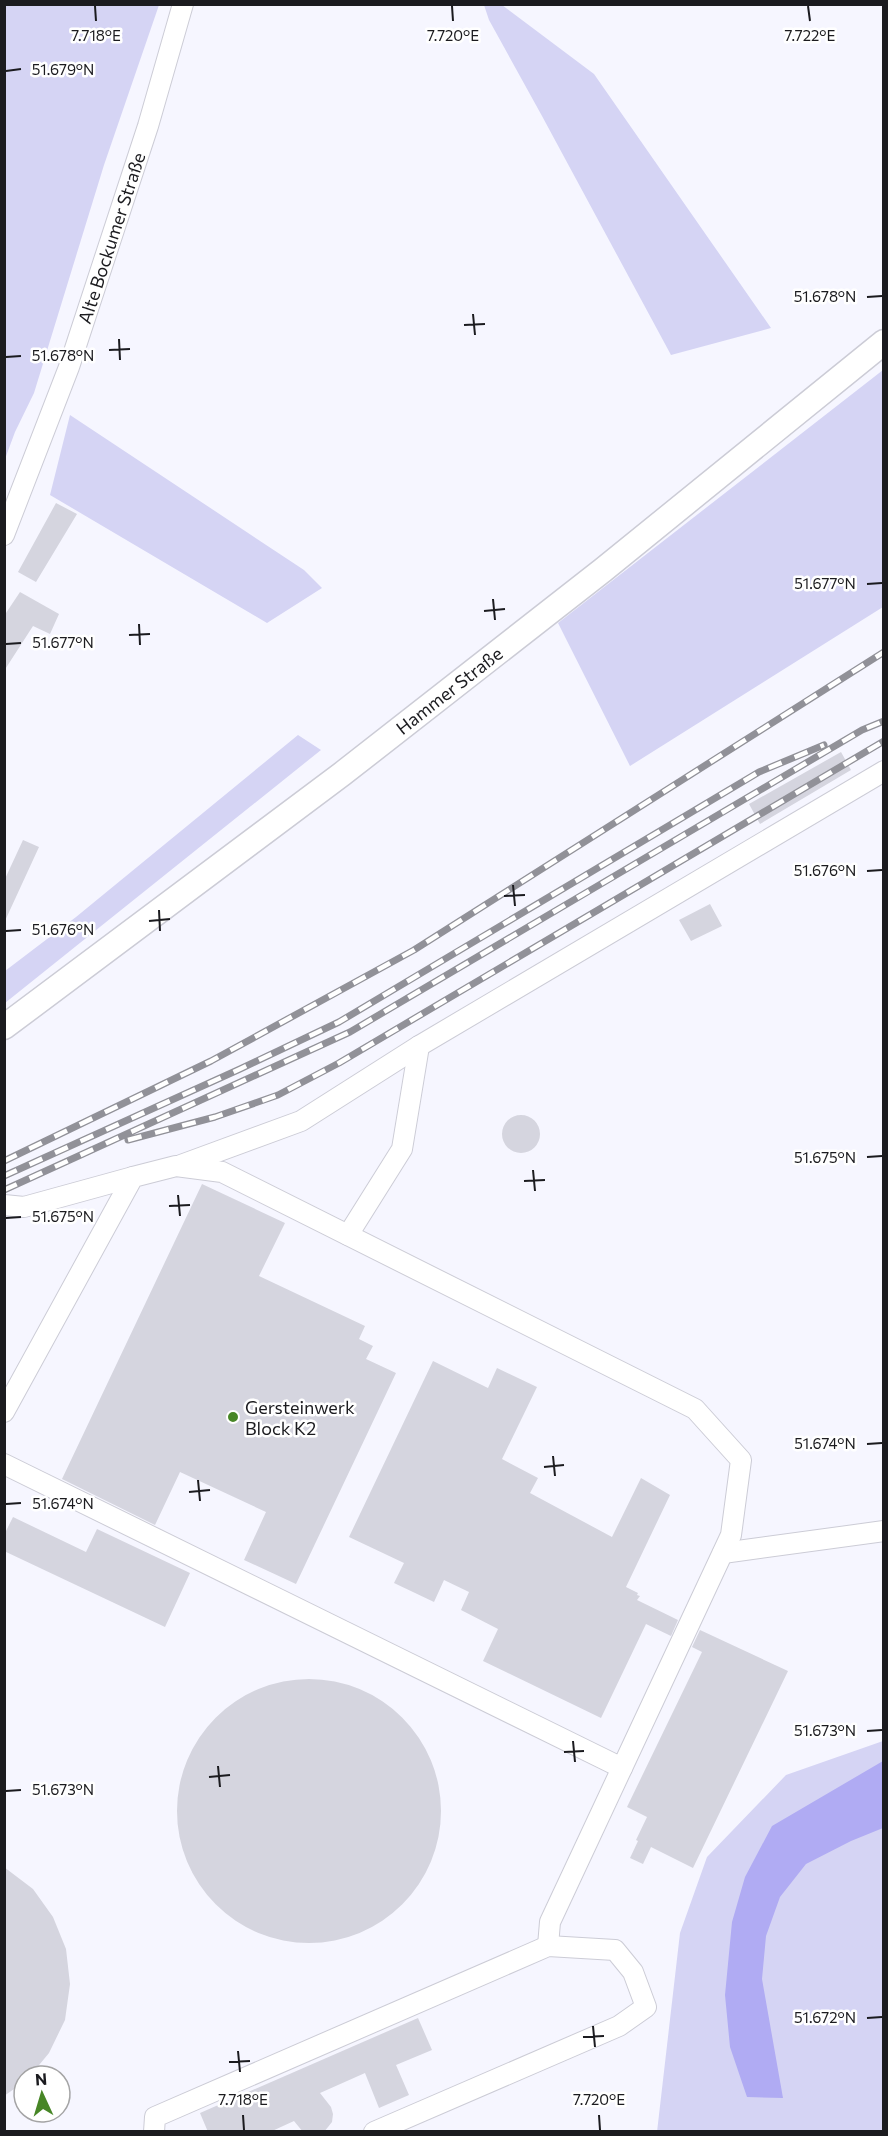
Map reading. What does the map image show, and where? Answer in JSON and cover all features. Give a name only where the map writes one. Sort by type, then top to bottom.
[{"type":"main road","name":"Hammer Straße","points":[[4,1027],[360,760],[603,570],[884,342]]},
{"type":"street","name":"Alte Bockumer Straße","points":[[4,535],[69,367],[148,126],[183,4]]},
{"type":"street","points":[[4,1205],[24,1208],[176,1166],[301,1121],[418,1046],[884,771]]},
{"type":"street","points":[[348,1235],[402,1149],[418,1046]]},
{"type":"street","points":[[176,1166],[222,1172],[695,1409],[741,1460],[731,1535],[550,1922],[548,1946]]},
{"type":"street","points":[[4,1412],[133,1177]]},
{"type":"street","points":[[4,1464],[622,1768]]},
{"type":"street","points":[[723,1553],[884,1531]]},
{"type":"street","points":[[154,2132],[155,2117],[548,1946],[615,1950],[633,1972],[646,2007],[619,2026],[374,2132]]},
{"type":"shaded area","points":[[5,4],[159,5],[104,165],[34,393],[5,459]]},
{"type":"shaded area","points":[[484,5],[502,5],[594,74],[771,328],[671,355],[489,20]]},
{"type":"shaded area","points":[[883,370],[883,607],[630,766],[558,623]]},
{"type":"shaded area","points":[[70,415],[304,570],[322,588],[267,623],[50,495]]},
{"type":"shaded area","points":[[298,735],[321,750],[5,1003],[5,971],[76,917]]},
{"type":"shaded area","points":[[883,1741],[883,2131],[657,2132],[680,1933],[707,1857],[786,1775]]},
{"type":"shaded area","points":[[883,1761],[883,1828],[806,1864],[780,1897],[766,1936],[762,1979],[783,2098],[747,2097],[730,2047],[725,1995],[732,1922],[745,1877],[772,1826]]},
{"type":"building","points":[[56,503],[77,514],[36,582],[18,572]]},
{"type":"building","points":[[20,592],[59,614],[50,634],[33,626],[4,671],[4,616]]},
{"type":"building","points":[[841,752],[851,770],[760,824],[749,804]]},
{"type":"building","points":[[23,840],[39,847],[4,923],[4,881]]},
{"type":"building","points":[[710,904],[722,926],[691,941],[679,920]]},
{"type":"building","points":[[521,1115],[534,1121],[540,1134],[534,1147],[521,1153],[508,1147],[502,1134],[508,1121]]},
{"type":"building","name":"Gersteinwerk Block K2","points":[[202,1184],[285,1223],[259,1276],[365,1326],[359,1339],[373,1346],[366,1359],[396,1373],[296,1584],[244,1560],[266,1512],[180,1472],[155,1525],[62,1479]]},
{"type":"building","points":[[433,1361],[488,1388],[497,1368],[537,1387],[502,1459],[538,1478],[530,1493],[612,1537],[641,1478],[670,1495],[626,1587],[638,1593],[637,1595],[640,1596],[637,1600],[678,1620],[671,1636],[646,1624],[601,1718],[483,1661],[498,1629],[461,1610],[469,1592],[444,1580],[434,1602],[394,1583],[404,1563],[349,1537]]},
{"type":"building","points":[[13,1517],[86,1552],[97,1529],[190,1573],[165,1627],[4,1551],[4,1535]]},
{"type":"building","points":[[700,1630],[788,1671],[693,1868],[651,1847],[643,1864],[630,1858],[647,1817],[627,1807],[702,1652],[692,1647]]},
{"type":"building","points":[[309,1679],[335,1682],[359,1689],[393,1709],[411,1727],[431,1761],[438,1785],[441,1811],[438,1837],[431,1861],[411,1895],[393,1913],[359,1933],[335,1940],[309,1943],[283,1940],[259,1933],[225,1913],[207,1895],[187,1861],[180,1837],[177,1811],[180,1785],[187,1761],[207,1727],[225,1709],[259,1689],[283,1682]]},
{"type":"building","points":[[4,1867],[33,1889],[53,1917],[66,1949],[70,1984],[65,2020],[49,2053],[40,2064],[12,2064],[12,2090],[4,2096]]},
{"type":"building","points":[[418,2018],[432,2050],[396,2065],[409,2095],[379,2108],[365,2073],[320,2093],[331,2107],[333,2114],[332,2122],[324,2132],[303,2132],[294,2121],[270,2132],[208,2132],[200,2113]]},
{"type":"railway","points":[[4,1161],[211,1061],[414,950],[884,652]]},
{"type":"railway","points":[[4,1190],[350,1032],[862,730],[884,721]]},
{"type":"railway","points":[[128,1140],[215,1117],[278,1095],[339,1063],[884,741]]},
{"type":"railway","points":[[4,1176],[339,1022],[759,772],[824,745]]},
{"type":"place","name":"Gersteinwerk Block K2","points":[[233,1417]]}]
